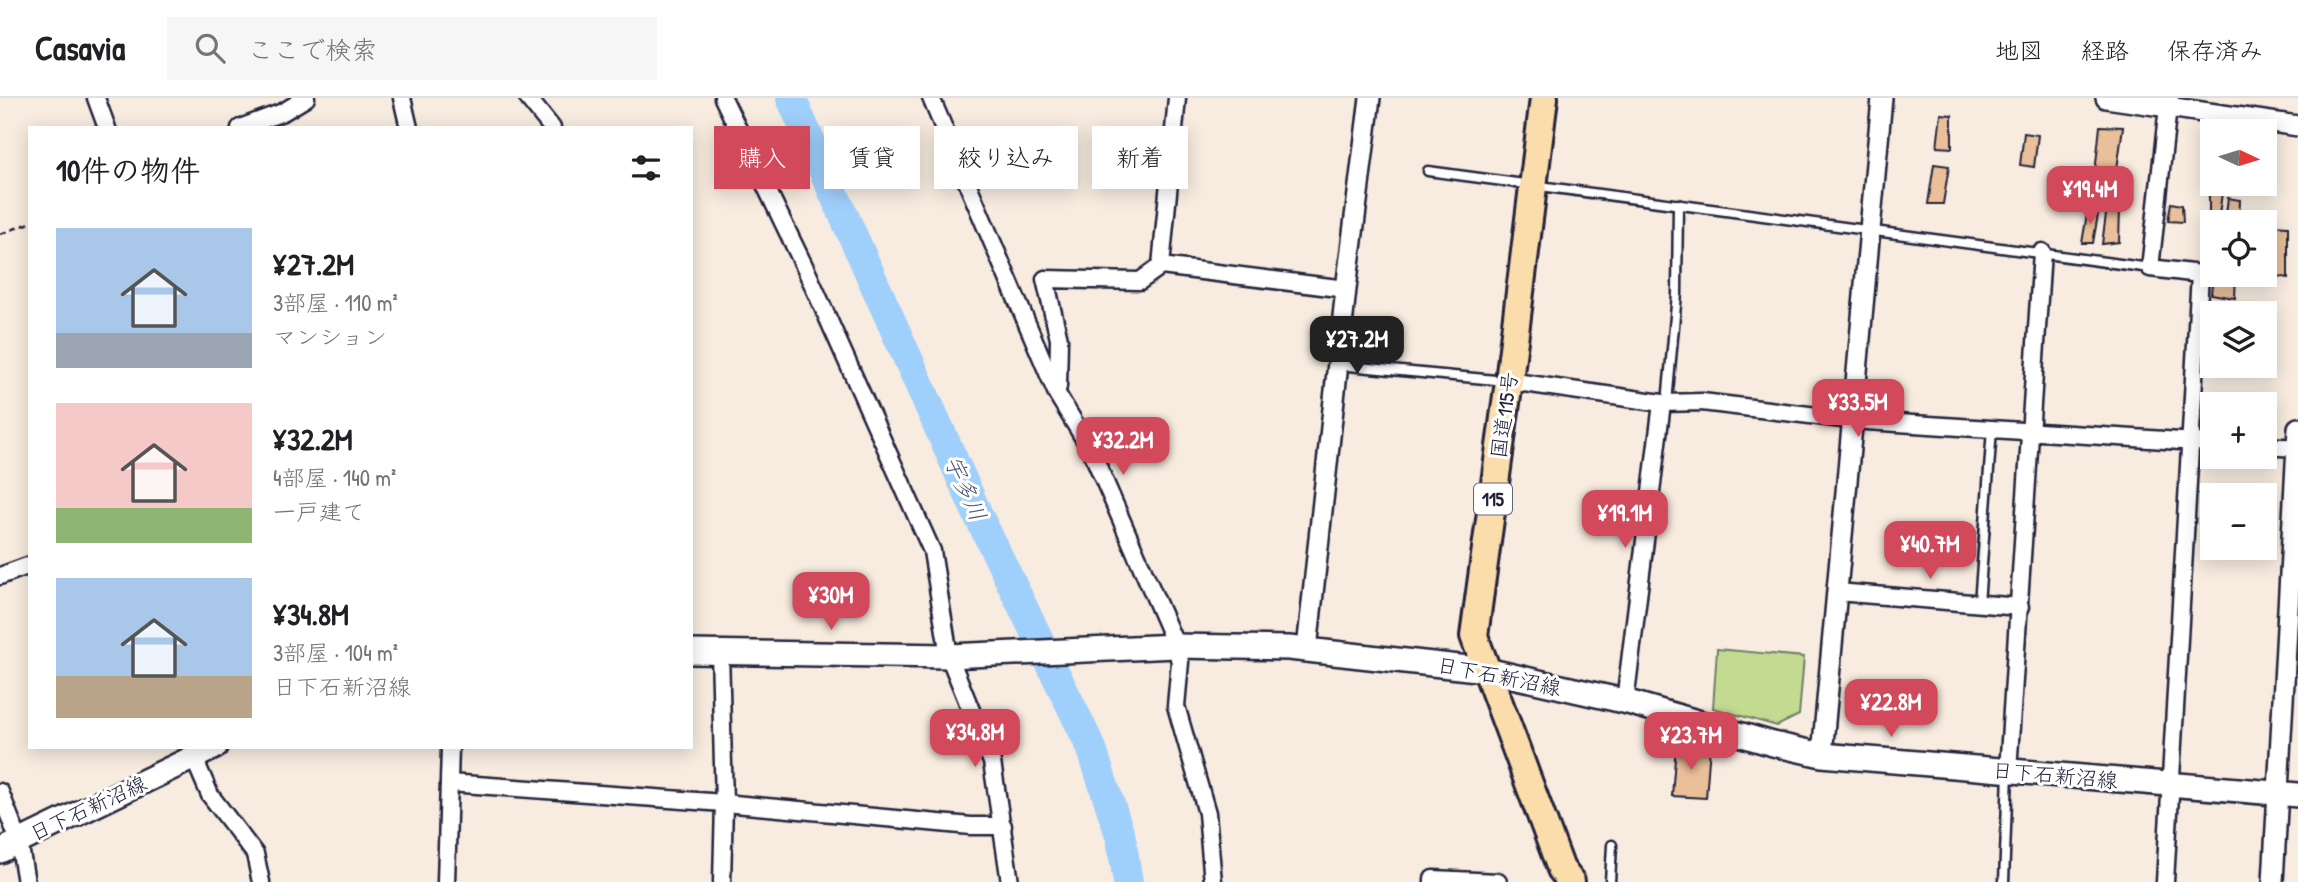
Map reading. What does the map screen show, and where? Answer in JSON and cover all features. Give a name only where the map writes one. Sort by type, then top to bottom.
[{"type":"highway","name":"国道115号","points":[[1544,98],[1474,636],[1561,869],[1571,882]]},
{"type":"main road","name":"日下石新沼線","points":[[693,652],[960,655],[1171,646],[1307,649],[1486,670],[1625,702],[1773,744],[1822,755],[2288,794]]},
{"type":"main road","name":"日下石新沼線","points":[[10,846],[211,749]]},
{"type":"street","points":[[96,98],[106,126]]},
{"type":"street","points":[[245,126],[283,112],[306,98]]},
{"type":"street","points":[[402,98],[409,126]]},
{"type":"street","points":[[528,98],[550,126]]},
{"type":"street","points":[[723,98],[808,274],[932,551],[992,762],[1010,882]]},
{"type":"street","points":[[932,98],[1057,394],[1091,450],[1171,646],[1180,662],[1176,706],[1207,813],[1213,882]]},
{"type":"street","points":[[1161,266],[1177,98]]},
{"type":"street","points":[[1307,649],[1346,289],[1370,98]]},
{"type":"street","points":[[1822,755],[1882,98]]},
{"type":"street","points":[[2106,98],[2169,102],[2298,126]]},
{"type":"street","points":[[2165,882],[2200,274],[2150,268],[2169,102]]},
{"type":"street","points":[[2008,771],[2042,252]]},
{"type":"street","points":[[1057,394],[1059,339],[1045,279],[1140,281],[1161,266],[1346,289]]},
{"type":"street","points":[[1509,382],[1664,403],[1702,402],[1852,420],[2200,442]]},
{"type":"street","points":[[1625,702],[1664,403]]},
{"type":"street","points":[[2273,882],[2288,794],[2298,441],[2277,444]]},
{"type":"street","points":[[0,576],[28,566]]},
{"type":"street","points":[[1837,592],[2020,607]]},
{"type":"street","points":[[720,651],[724,803],[722,882]]},
{"type":"street","points":[[446,882],[450,749]]},
{"type":"street","points":[[194,758],[210,795],[255,854],[261,882]]},
{"type":"street","points":[[449,783],[724,803],[971,826],[1003,826]]},
{"type":"street","points":[[0,792],[10,846],[26,882]]},
{"type":"street","points":[[1433,882],[1433,879],[1498,882]]},
{"type":"lane","points":[[1427,171],[2150,268]]},
{"type":"lane","points":[[1664,403],[1677,294],[1678,204]]},
{"type":"lane","points":[[1338,365],[1509,382]]},
{"type":"lane","points":[[1979,604],[1992,429]]},
{"type":"lane","points":[[2004,882],[2008,771]]},
{"type":"lane","points":[[1610,882],[1612,845]]},
{"type":"path","points":[[0,234],[28,224]]},
{"type":"green space","points":[[1717,649],[1804,657],[1799,715],[1777,726],[1713,708]]},
{"type":"building","points":[[1941,114],[1952,115],[1952,148],[1937,147]]},
{"type":"building","points":[[2100,126],[2123,127],[2116,176],[2095,173]]},
{"type":"building","points":[[2024,133],[2038,135],[2034,167],[2020,165]]},
{"type":"building","points":[[1934,164],[1949,166],[1943,204],[1928,204]]},
{"type":"building","points":[[2209,196],[2222,196],[2220,210],[2209,210]]},
{"type":"building","points":[[2228,198],[2240,200],[2240,210],[2226,210]]},
{"type":"building","points":[[2171,203],[2182,205],[2183,222],[2168,221]]},
{"type":"building","points":[[2107,207],[2120,209],[2119,242],[2102,244]]},
{"type":"building","points":[[2088,208],[2099,209],[2093,243],[2082,243]]},
{"type":"building","points":[[2277,225],[2288,226],[2288,278],[2277,276]]},
{"type":"building","points":[[2212,287],[2235,287],[2235,298],[2211,294]]},
{"type":"building","points":[[1676,745],[1710,747],[1706,798],[1672,796]]},
{"type":"waterway","name":"宇多川","points":[[791,98],[978,515],[1091,747],[1121,838],[1128,882]]}]
